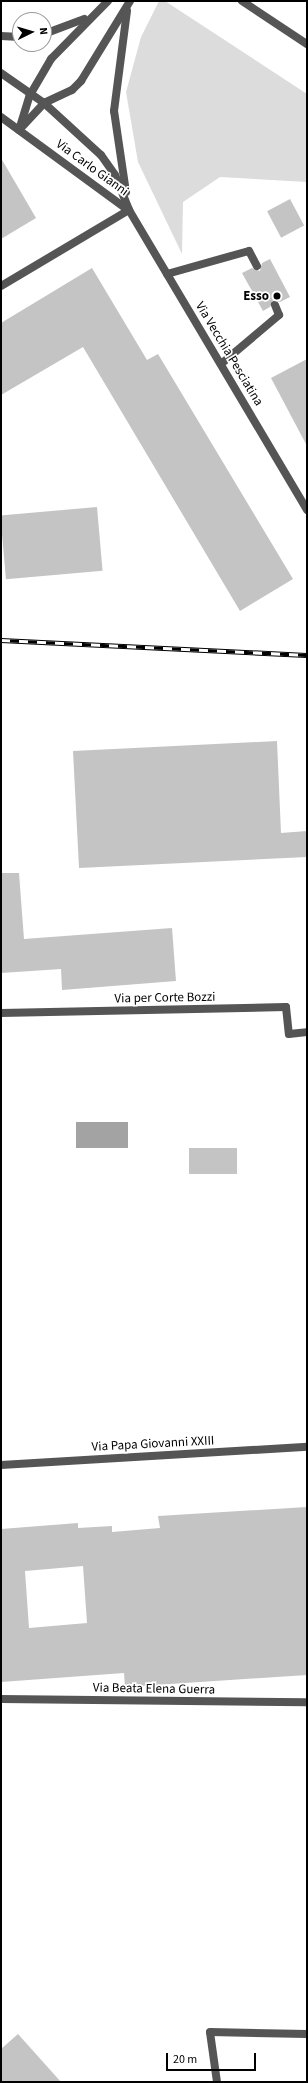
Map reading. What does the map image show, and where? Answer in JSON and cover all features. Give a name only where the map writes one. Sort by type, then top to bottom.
[{"type":"street","points":[[19,130],[30,95],[51,59],[90,16],[108,1]]},
{"type":"street","points":[[1,286],[129,210],[114,111],[127,11],[130,1]]},
{"type":"street","points":[[242,1],[307,44]]},
{"type":"street","points":[[19,130],[44,102],[72,90],[81,80],[127,11]]},
{"type":"street","points":[[52,31],[90,16]]},
{"type":"street","points":[[1,36],[12,37]]},
{"type":"street","name":"Via Carlo Gianni","points":[[1,74],[30,95],[44,102],[101,155],[115,174],[129,210]]},
{"type":"street","name":"Via Carlo Gianni","points":[[1,118],[129,210]]},
{"type":"street","name":"Via Vecchia Pesciatina","points":[[129,210],[307,510]]},
{"type":"street","points":[[167,274],[249,251],[257,266]]},
{"type":"street","points":[[221,364],[280,315],[275,305]]},
{"type":"street","name":"Via per Corte Bozzi","points":[[1,1013],[286,1007],[289,1034],[307,1032]]},
{"type":"street","name":"Via Papa Giovanni XXIII","points":[[1,1465],[307,1447]]},
{"type":"street","name":"Via Beata Elena Guerra","points":[[1,1699],[307,1702]]},
{"type":"street","points":[[217,2082],[210,2032],[307,2034]]},
{"type":"shaded area","points":[[159,1],[165,1],[307,94],[307,182],[220,177],[183,202],[182,254],[138,162],[126,92],[141,37]]},
{"type":"shaded area","points":[[76,1122],[128,1122],[128,1148],[76,1148]]},
{"type":"building","points":[[1,158],[36,218],[1,239]]},
{"type":"building","points":[[290,199],[304,225],[281,238],[267,211]]},
{"type":"building","points":[[270,259],[290,297],[280,302],[273,300],[270,307],[263,311],[242,273],[252,268],[260,271],[262,263]]},
{"type":"building","points":[[92,268],[147,360],[158,354],[293,579],[240,611],[83,347],[1,395],[1,323]]},
{"type":"building","points":[[307,359],[307,446],[271,378]]},
{"type":"building","points":[[97,507],[103,571],[6,579],[1,515]]},
{"type":"building","points":[[277,741],[281,833],[307,831],[307,857],[79,868],[73,751]]},
{"type":"building","points":[[1,873],[19,873],[24,939],[172,928],[176,981],[62,990],[61,969],[1,973]]},
{"type":"building","points":[[189,1148],[237,1148],[237,1174],[189,1174]]},
{"type":"building","points":[[307,1507],[307,1675],[125,1687],[124,1673],[1,1682],[1,1529],[78,1523],[78,1528],[112,1526],[112,1532],[160,1528],[158,1516]],"holes":[[[83,1566],[87,1623],[29,1628],[25,1571]]]},
{"type":"building","points":[[18,2034],[61,2082],[1,2082],[1,2049]]},
{"type":"railway","points":[[1,640],[307,655]]},
{"type":"place","name":"Esso","points":[[277,296]]}]
